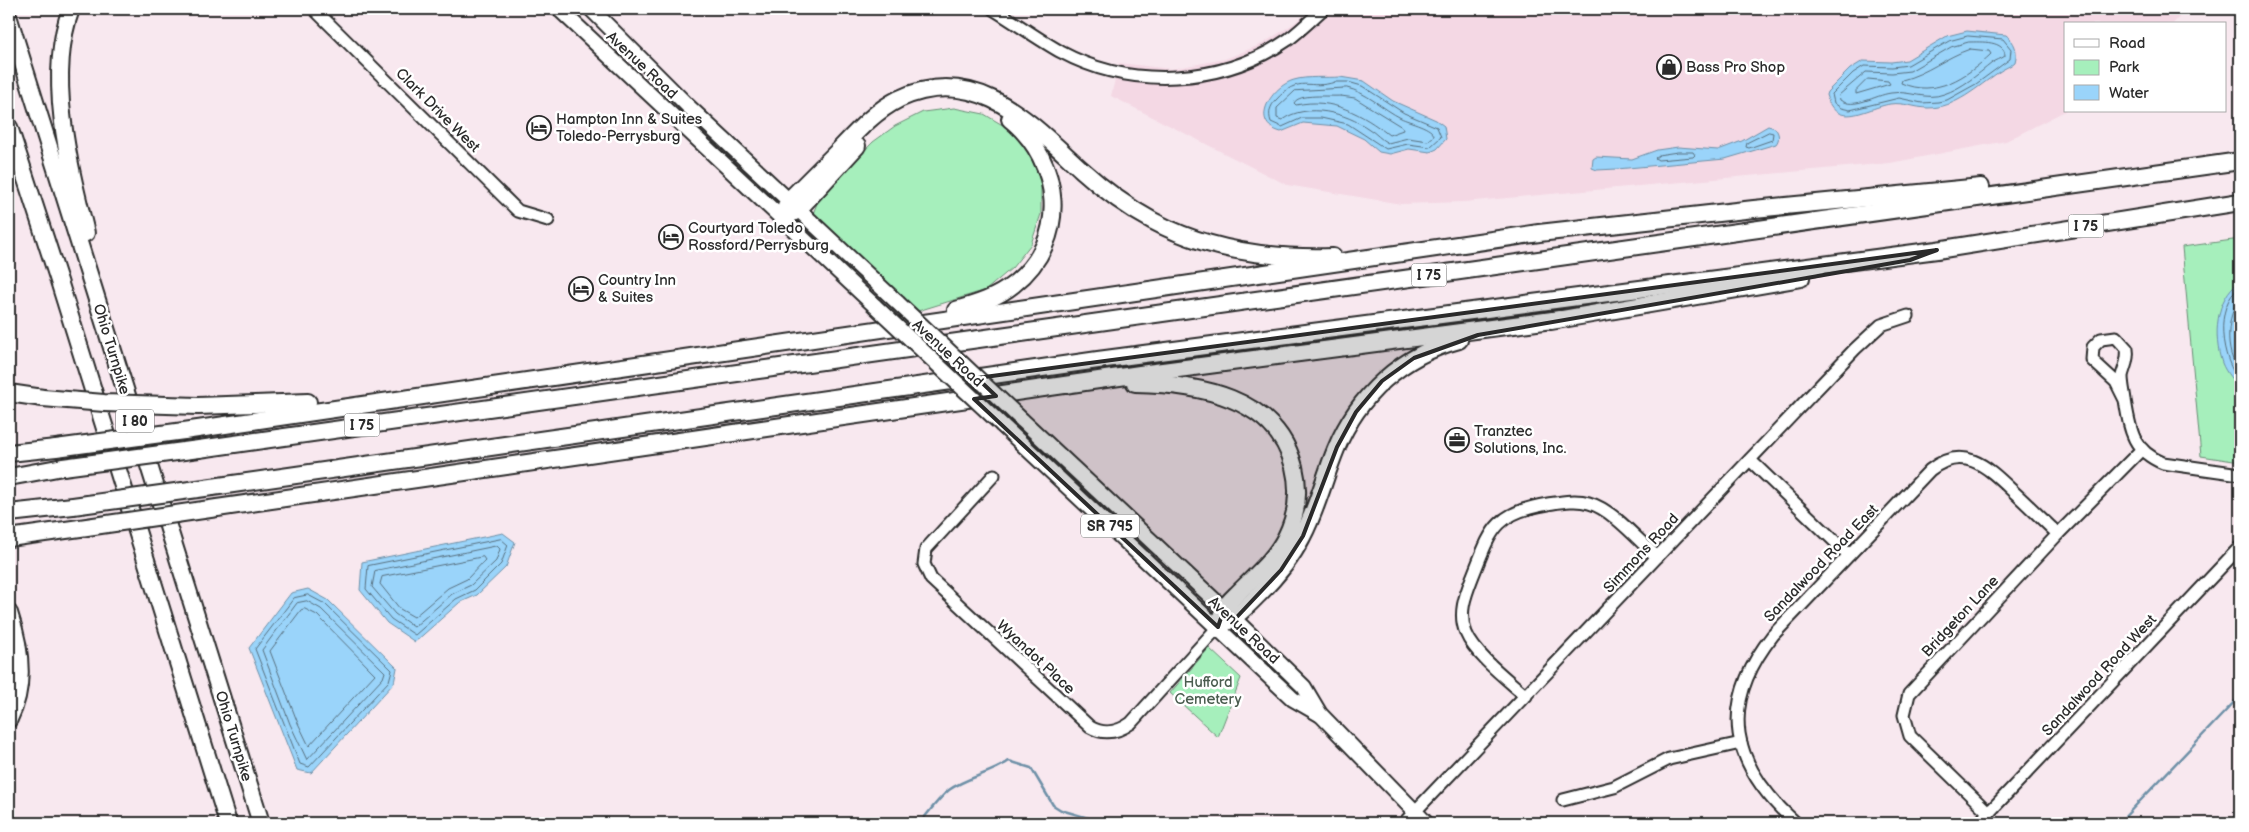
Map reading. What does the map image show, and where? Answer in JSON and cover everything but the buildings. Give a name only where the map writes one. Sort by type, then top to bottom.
[{"type":"highway","points":[[71,9],[62,36],[61,60],[61,87],[67,147],[83,220],[134,418]]},
{"type":"highway","name":"Ohio Turnpike","points":[[9,18],[261,823]]},
{"type":"highway","points":[[782,218],[867,121],[888,105],[913,94],[933,90],[954,89],[974,92],[993,98],[1017,112],[1109,193],[1147,218],[1179,233],[1205,242],[1258,253],[1325,257],[1390,257]]},
{"type":"highway","points":[[793,205],[875,128],[897,113],[928,101],[962,100],[988,106],[1006,116],[1020,127],[1044,160],[1052,186],[1050,226],[1041,252],[1016,283],[993,298],[974,305],[853,333]]},
{"type":"highway","name":"Ohio Turnpike","points":[[9,127],[228,823]]},
{"type":"highway","points":[[9,153],[73,328]]},
{"type":"highway","name":"I 75","points":[[9,477],[199,448],[2240,161]]},
{"type":"highway","points":[[9,454],[184,431],[1390,257],[1539,233],[1754,209],[2029,183],[2078,184]]},
{"type":"highway","name":"I 75","points":[[9,513],[212,487],[1098,360],[1937,250],[2240,202]]},
{"type":"highway","points":[[9,538],[599,451],[1150,373],[1560,319],[1910,260],[1937,250]]},
{"type":"highway","points":[[1229,614],[1281,570],[1293,553],[1311,517],[1336,447],[1345,429],[1364,401],[1382,381],[1414,358],[1452,342],[1560,319]]},
{"type":"highway","points":[[1091,382],[1162,383],[1227,396],[1252,408],[1263,417],[1272,426],[1287,448],[1294,467],[1297,487],[1296,507],[1291,526],[1270,560],[1218,627]]},
{"type":"highway","points":[[9,393],[43,398],[129,405],[198,406],[320,402],[340,407]]},
{"type":"highway","points":[[9,613],[19,644],[20,684],[16,703],[9,719]]},
{"type":"main road","name":"Avenue Road","points":[[559,9],[1293,698],[1320,714]]},
{"type":"main road","name":"Avenue Road","points":[[591,9],[793,205],[1229,614],[1304,687],[1320,714],[1426,823]]},
{"type":"street","name":"Clark Drive West","points":[[314,9],[518,210],[548,220]]},
{"type":"street","points":[[993,9],[1061,52],[1093,65],[1124,74],[1161,78],[1217,71],[1243,63],[1268,52],[1289,38],[1323,9]]},
{"type":"street","name":"Simmons Road","points":[[1404,823],[1855,349],[1881,325],[1908,316]]},
{"type":"street","points":[[2125,400],[2121,389],[2112,378],[2092,360],[2093,346],[2101,339],[2116,338],[2127,349],[2128,359],[2122,376],[2125,400],[2131,432],[2142,449],[2154,459],[2163,463],[2240,474]]},
{"type":"street","name":"Bridgeton Lane","points":[[1989,813],[1915,742],[1905,722],[1906,701],[1912,688],[2058,534],[2142,449]]},
{"type":"street","name":"Sandalwood Road East","points":[[1796,823],[1762,790],[1749,766],[1741,743],[1739,727],[1740,700],[1747,674],[1753,662],[1773,635],[1930,470],[1942,462],[1955,458],[1969,459],[1988,468],[2058,534]]},
{"type":"street","points":[[1750,460],[1849,555]]},
{"type":"street","name":"Wyandot Place","points":[[994,474],[926,549],[926,570],[931,578],[1090,727],[1103,733],[1123,729],[1131,723],[1218,627]]},
{"type":"street","points":[[1526,696],[1472,644],[1463,624],[1462,609],[1467,590],[1486,542],[1498,523],[1510,514],[1528,508],[1566,501],[1587,502],[1606,511],[1657,557]]},
{"type":"street","name":"Sandalwood Road West","points":[[1979,823],[2240,547]]},
{"type":"street","points":[[1563,800],[1614,787],[1669,759],[1741,743]]},
{"type":"highlighted area","points":[[1937,250],[1910,260],[1478,335],[1414,358],[1382,381],[1356,412],[1337,447],[1303,536],[1281,570],[1235,619],[1224,609],[1218,627],[974,399],[996,396],[977,378]]},
{"type":"shaded area","points":[[1311,9],[2186,9],[2175,22],[2064,22],[2064,112],[2006,141],[1890,163],[1464,202],[1401,204],[1287,185],[1111,96],[1119,63],[1171,69],[1225,59],[1262,44],[1296,22]]},
{"type":"green space","points":[[954,108],[984,114],[1011,130],[1030,154],[1041,183],[1041,214],[1031,244],[1012,268],[986,290],[918,311],[812,216],[820,196],[873,142],[895,126],[923,112]]},
{"type":"green space","points":[[2240,239],[2240,462],[2201,456],[2182,247]]},
{"type":"green space","name":"Hufford Cemetery","points":[[1209,648],[1241,678],[1218,737],[1170,693]]},
{"type":"water","points":[[1967,31],[2006,35],[2015,47],[2015,62],[1966,96],[1938,107],[1923,108],[1890,104],[1845,115],[1837,112],[1831,106],[1826,95],[1827,92],[1850,69],[1863,61],[1891,62],[1907,60],[1947,36]]},
{"type":"water","points":[[1340,77],[1364,81],[1393,101],[1436,120],[1444,126],[1446,139],[1437,149],[1430,152],[1409,149],[1390,154],[1379,152],[1364,139],[1337,126],[1303,123],[1281,132],[1271,127],[1266,121],[1267,105],[1278,89],[1286,84],[1305,78]]},
{"type":"water","points":[[1768,126],[1775,128],[1777,132],[1776,144],[1725,159],[1617,169],[1597,170],[1592,168],[1593,159],[1596,157],[1632,159],[1657,150],[1678,147],[1718,150],[1742,141]]},
{"type":"water","points":[[2240,281],[2240,388],[2230,377],[2222,363],[2217,330],[2218,319],[2225,297]]},
{"type":"water","points":[[503,533],[515,542],[506,567],[477,595],[459,603],[415,642],[387,623],[360,590],[362,562]]},
{"type":"water","points":[[308,589],[328,600],[397,668],[394,683],[311,773],[297,770],[249,648],[291,593]]},
{"type":"waterway","points":[[2119,823],[2240,696]]},
{"type":"waterway","points":[[920,823],[937,801],[949,790],[1009,761],[1031,768],[1053,805],[1061,810],[1105,823]]},
{"type":"place","name":"Bass Pro Shop","points":[[1669,67]]},
{"type":"place","name":"Hampton Inn & Suites Toledo-Perrysburg","points":[[539,128]]},
{"type":"place","name":"Courtyard Toledo Rossford/Perrysburg","points":[[671,237]]},
{"type":"place","name":"Country Inn & Suites","points":[[581,289]]},
{"type":"place","name":"Tranztec Solutions, Inc.","points":[[1457,440]]}]
